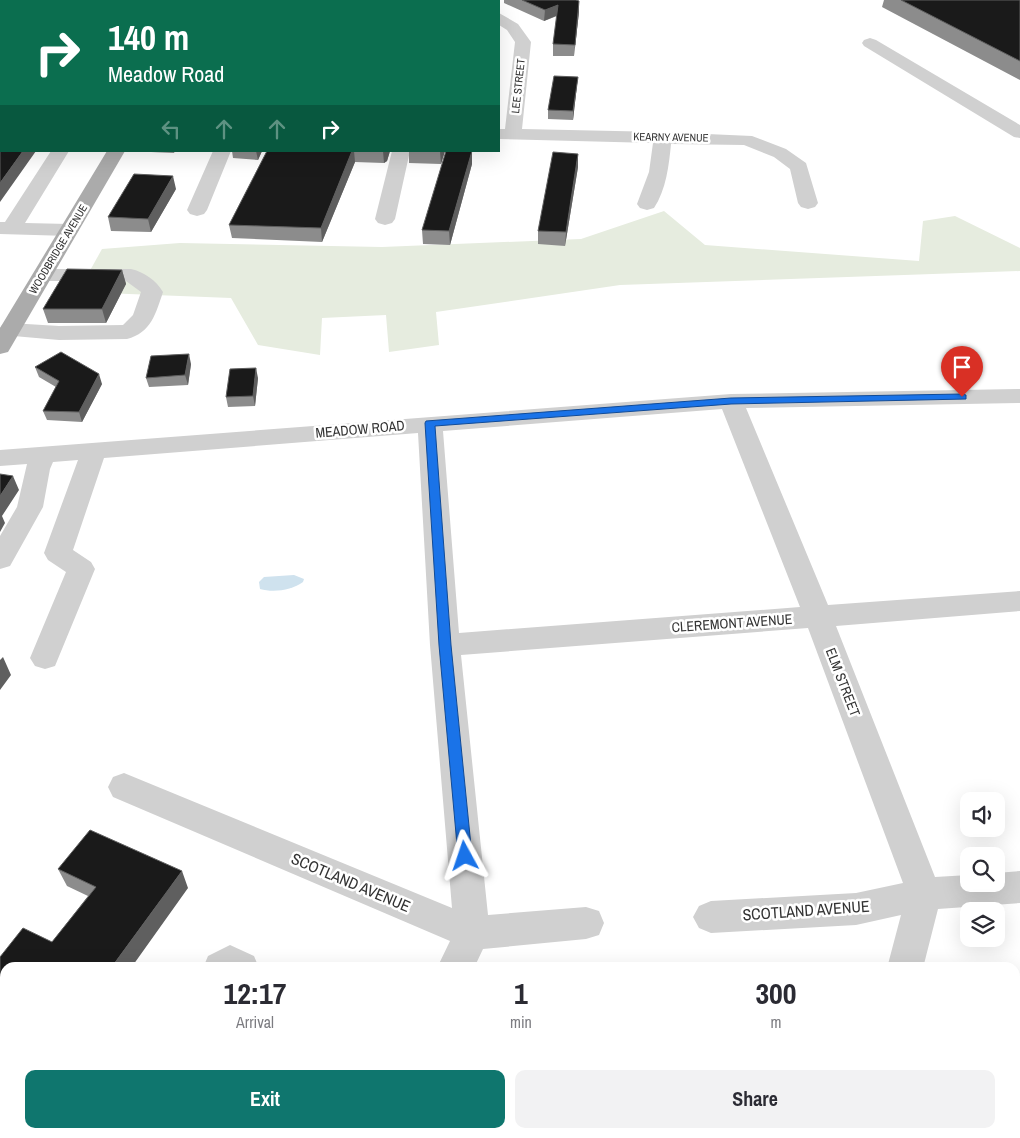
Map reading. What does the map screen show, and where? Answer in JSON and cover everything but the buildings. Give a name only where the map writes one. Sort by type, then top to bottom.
[{"type":"main road","name":"WOODBRIDGE AVENUE","points":[[4,338],[115,152]]},
{"type":"street","name":"LEE STREET","points":[[500,19],[513,28],[522,42],[506,134]]},
{"type":"street","points":[[870,44],[1020,133]]},
{"type":"street","name":"KEARNY AVENUE","points":[[506,134],[746,140],[780,153],[799,167],[808,203]]},
{"type":"street","points":[[647,204],[659,174],[662,137]]},
{"type":"street","points":[[5,229],[59,152]]},
{"type":"street","points":[[197,210],[222,152]]},
{"type":"street","points":[[385,219],[400,152]]},
{"type":"street","points":[[5,229],[69,230]]},
{"type":"street","points":[[4,338],[59,333],[127,332],[132,330],[143,319],[152,292],[149,287],[131,275],[43,275]]},
{"type":"street","name":"MEADOW ROAD","points":[[0,458],[731,401],[1020,396]]},
{"type":"street","name":"ELM STREET","points":[[731,401],[818,616],[924,894]]},
{"type":"street","points":[[430,423],[445,645],[472,933],[458,962]]},
{"type":"street","points":[[45,658],[82,569],[58,553],[94,450]]},
{"type":"street","points":[[0,559],[30,507],[37,469],[44,455]]},
{"type":"street","name":"CLEREMONT AVENUE","points":[[445,645],[1020,601]]},
{"type":"street","name":"SCOTLAND AVENUE","points":[[124,787],[472,933],[586,923]]},
{"type":"street","name":"SCOTLAND AVENUE","points":[[711,917],[856,910],[924,894],[1020,887]]},
{"type":"street","points":[[907,962],[924,894]]},
{"type":"shaded area","points":[[664,211],[705,245],[919,261],[923,221],[955,216],[1020,248],[1020,271],[620,285],[436,312],[439,345],[389,352],[386,315],[322,318],[320,355],[258,345],[231,298],[78,292],[102,249],[180,243],[382,247],[581,239]]},
{"type":"water","points":[[294,575],[304,579],[303,582],[283,590],[271,591],[260,589],[259,582],[264,577]]},
{"type":"route","points":[[465,856],[445,645],[430,423],[731,401],[962,397]]}]
